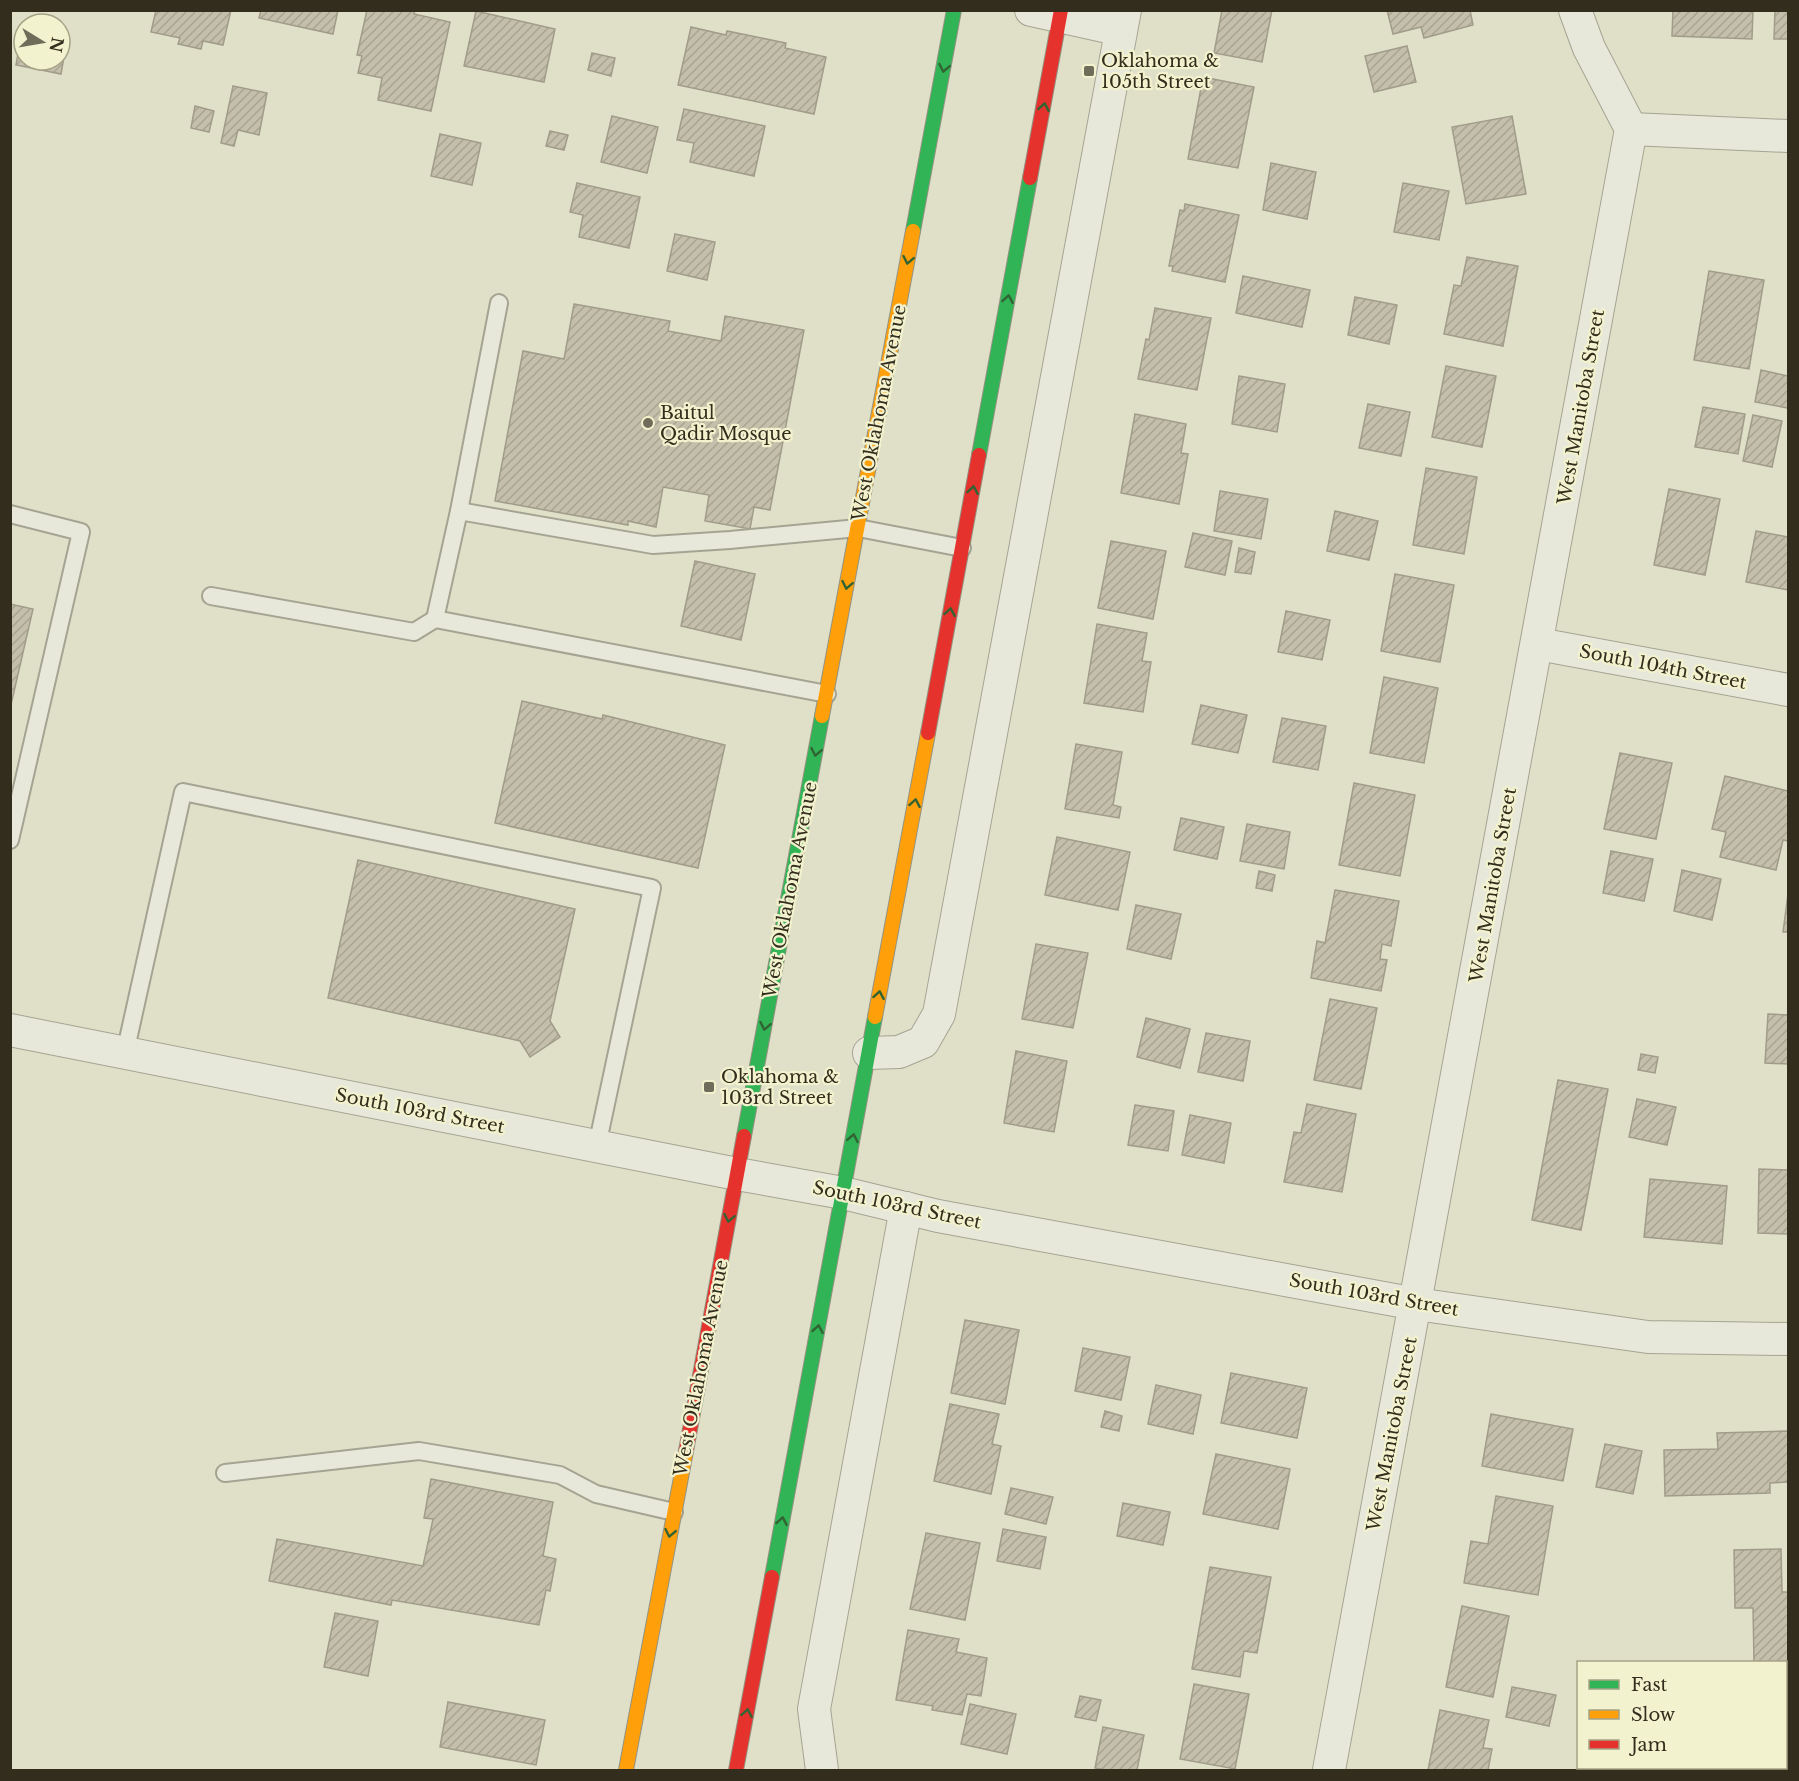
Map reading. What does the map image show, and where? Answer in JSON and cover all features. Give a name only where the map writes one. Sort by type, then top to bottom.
[{"type":"main road","name":"West Oklahoma Avenue","points":[[626,1770],[954,10]]},
{"type":"main road","points":[[736,1770],[962,548],[1051,12]]},
{"type":"street","points":[[1575,10],[1589,48],[1631,129],[1788,136]]},
{"type":"street","points":[[869,1053],[899,1052],[923,1042],[939,1014],[1123,20],[1051,12]]},
{"type":"street","name":"West Manitoba Street","points":[[1329,1770],[1631,129]]},
{"type":"street","name":"South 104th Street","points":[[1538,644],[1788,690]]},
{"type":"street","name":"South 103rd Street","points":[[10,1030],[843,1193],[906,1208],[1416,1304],[1648,1337],[1788,1339]]},
{"type":"street","points":[[822,1770],[814,1709],[906,1208]]},
{"type":"lane","points":[[435,619],[459,511],[499,303]]},
{"type":"lane","points":[[459,511],[653,545],[858,528],[962,548]]},
{"type":"lane","points":[[10,514],[81,532],[10,840]]},
{"type":"lane","points":[[212,596],[414,632],[435,619],[827,694]]},
{"type":"lane","points":[[125,1053],[183,792],[652,888],[597,1146]]},
{"type":"lane","points":[[225,1473],[419,1451],[560,1475],[596,1494],[674,1512]]},
{"type":"building","points":[[156,10],[231,10],[223,45],[203,41],[201,49],[178,44],[180,38],[151,32]]},
{"type":"building","points":[[261,10],[338,10],[333,34],[259,18]]},
{"type":"building","points":[[367,10],[415,10],[414,14],[450,22],[431,111],[378,100],[382,78],[358,73],[362,56],[357,55]]},
{"type":"building","points":[[1222,10],[1272,10],[1262,62],[1214,53]]},
{"type":"building","points":[[1387,10],[1470,10],[1473,25],[1424,38],[1421,27],[1393,34]]},
{"type":"building","points":[[1673,10],[1753,10],[1752,39],[1672,36]]},
{"type":"building","points":[[1775,10],[1788,10],[1788,39],[1774,39]]},
{"type":"building","points":[[476,11],[555,29],[544,82],[464,66]]},
{"type":"building","points":[[691,27],[726,35],[727,31],[786,43],[785,48],[826,57],[814,114],[678,85]]},
{"type":"building","points":[[1407,46],[1416,82],[1374,92],[1365,56]]},
{"type":"building","points":[[592,53],[615,58],[611,76],[588,70]]},
{"type":"building","points":[[1203,77],[1254,87],[1238,168],[1188,159]]},
{"type":"building","points":[[233,86],[267,93],[259,135],[238,130],[234,146],[221,143]]},
{"type":"building","points":[[195,106],[214,111],[209,132],[191,128]]},
{"type":"building","points":[[684,109],[765,126],[754,176],[690,162],[694,143],[677,140]]},
{"type":"building","points":[[612,116],[658,127],[647,173],[601,162]]},
{"type":"building","points":[[1512,116],[1526,194],[1466,204],[1452,127]]},
{"type":"building","points":[[550,131],[568,135],[564,150],[546,146]]},
{"type":"building","points":[[440,134],[481,143],[472,185],[431,176]]},
{"type":"building","points":[[1271,163],[1316,172],[1307,219],[1263,210]]},
{"type":"building","points":[[577,183],[640,197],[629,248],[579,237],[583,215],[570,212]]},
{"type":"building","points":[[1403,183],[1449,191],[1439,240],[1394,232]]},
{"type":"building","points":[[1185,204],[1239,215],[1225,282],[1172,271],[1173,266],[1169,266],[1180,210],[1184,211]]},
{"type":"building","points":[[675,234],[715,242],[707,280],[667,271]]},
{"type":"building","points":[[1467,257],[1518,266],[1503,346],[1444,334],[1454,285],[1461,286]]},
{"type":"building","points":[[1709,271],[1764,280],[1749,369],[1694,360]]},
{"type":"building","points":[[1243,276],[1310,290],[1302,327],[1236,313]]},
{"type":"building","points":[[1355,297],[1397,305],[1389,344],[1348,335]]},
{"type":"building","name":"Baitul Qadir Mosque","points":[[574,304],[670,321],[668,331],[721,341],[725,316],[804,330],[770,510],[754,507],[750,529],[705,521],[709,495],[663,487],[656,527],[628,521],[628,525],[495,501],[523,351],[564,359]]},
{"type":"building","points":[[1155,308],[1211,318],[1197,390],[1138,379]]},
{"type":"building","points":[[1446,366],[1496,376],[1482,447],[1432,437]]},
{"type":"building","points":[[1761,370],[1788,376],[1788,408],[1755,402]]},
{"type":"building","points":[[1239,376],[1285,384],[1277,432],[1232,424]]},
{"type":"building","points":[[1368,404],[1410,412],[1401,456],[1359,448]]},
{"type":"building","points":[[1703,407],[1745,414],[1738,454],[1695,447]]},
{"type":"building","points":[[1135,414],[1186,424],[1181,453],[1188,454],[1179,504],[1121,493]]},
{"type":"building","points":[[1753,415],[1782,421],[1772,467],[1743,461]]},
{"type":"building","points":[[1426,468],[1477,477],[1464,554],[1413,545]]},
{"type":"building","points":[[1669,489],[1720,499],[1705,575],[1654,565]]},
{"type":"building","points":[[1220,491],[1268,499],[1261,539],[1214,531]]},
{"type":"building","points":[[1335,511],[1378,521],[1369,560],[1327,551]]},
{"type":"building","points":[[1756,531],[1788,537],[1788,590],[1746,582]]},
{"type":"building","points":[[1193,533],[1232,541],[1225,575],[1185,567]]},
{"type":"building","points":[[1111,541],[1166,551],[1153,619],[1098,608]]},
{"type":"building","points":[[1239,548],[1255,552],[1251,574],[1235,572]]},
{"type":"building","points":[[695,561],[755,574],[741,640],[681,626]]},
{"type":"building","points":[[1395,574],[1454,585],[1440,662],[1381,651]]},
{"type":"building","points":[[10,604],[33,609],[10,709]]},
{"type":"building","points":[[1286,611],[1330,620],[1322,660],[1278,652]]},
{"type":"building","points":[[1097,624],[1147,633],[1142,661],[1151,662],[1143,712],[1084,703]]},
{"type":"building","points":[[1384,677],[1438,688],[1424,763],[1370,753]]},
{"type":"building","points":[[522,701],[602,719],[603,715],[725,745],[698,868],[495,823]]},
{"type":"building","points":[[1201,705],[1247,715],[1238,753],[1192,744]]},
{"type":"building","points":[[1282,718],[1326,726],[1318,770],[1273,762]]},
{"type":"building","points":[[1076,744],[1122,752],[1113,805],[1121,807],[1119,818],[1065,809]]},
{"type":"building","points":[[1620,753],[1672,763],[1656,839],[1604,829]]},
{"type":"building","points":[[1725,776],[1788,791],[1788,841],[1783,840],[1776,870],[1720,857],[1726,832],[1712,829]]},
{"type":"building","points":[[1354,783],[1415,795],[1400,876],[1339,865]]},
{"type":"building","points":[[1181,818],[1224,827],[1217,859],[1174,850]]},
{"type":"building","points":[[1247,824],[1290,832],[1284,869],[1240,861]]},
{"type":"building","points":[[1057,837],[1130,852],[1118,910],[1045,895]]},
{"type":"building","points":[[1611,851],[1653,859],[1644,901],[1603,893]]},
{"type":"building","points":[[358,860],[575,909],[550,1021],[560,1037],[530,1057],[520,1041],[328,998]]},
{"type":"building","points":[[1682,870],[1721,879],[1712,920],[1674,911]]},
{"type":"building","points":[[1259,871],[1275,875],[1272,891],[1256,888]]},
{"type":"building","points":[[1335,890],[1399,901],[1391,946],[1382,944],[1380,959],[1387,960],[1381,991],[1311,978],[1317,941],[1325,943]]},
{"type":"building","points":[[1788,894],[1788,932],[1783,932]]},
{"type":"building","points":[[1136,905],[1181,914],[1171,959],[1127,949]]},
{"type":"building","points":[[1036,944],[1088,953],[1073,1028],[1022,1019]]},
{"type":"building","points":[[1330,999],[1377,1008],[1361,1089],[1314,1080]]},
{"type":"building","points":[[1768,1014],[1788,1015],[1788,1064],[1765,1063]]},
{"type":"building","points":[[1146,1018],[1190,1029],[1180,1068],[1137,1057]]},
{"type":"building","points":[[1206,1033],[1250,1041],[1243,1081],[1198,1072]]},
{"type":"building","points":[[1016,1051],[1067,1061],[1054,1132],[1004,1123]]},
{"type":"building","points":[[1641,1054],[1658,1057],[1655,1073],[1638,1070]]},
{"type":"building","points":[[1558,1080],[1608,1089],[1581,1230],[1532,1220]]},
{"type":"building","points":[[1637,1099],[1676,1107],[1667,1145],[1629,1137]]},
{"type":"building","points":[[1307,1104],[1356,1114],[1342,1192],[1284,1182],[1294,1132],[1301,1133]]},
{"type":"building","points":[[1135,1105],[1174,1111],[1168,1151],[1128,1145]]},
{"type":"building","points":[[1190,1115],[1231,1123],[1224,1163],[1182,1155]]},
{"type":"building","points":[[1759,1169],[1788,1170],[1788,1234],[1758,1233]]},
{"type":"building","points":[[1650,1179],[1727,1186],[1722,1244],[1644,1237]]},
{"type":"building","points":[[965,1320],[1019,1330],[1005,1404],[951,1393]]},
{"type":"building","points":[[1083,1348],[1130,1357],[1121,1400],[1075,1391]]},
{"type":"building","points":[[1231,1373],[1307,1388],[1297,1438],[1221,1423]]},
{"type":"building","points":[[1156,1385],[1201,1395],[1193,1434],[1148,1424]]},
{"type":"building","points":[[950,1404],[999,1414],[992,1444],[1001,1446],[991,1494],[934,1481]]},
{"type":"building","points":[[1105,1411],[1122,1416],[1119,1431],[1101,1427]]},
{"type":"building","points":[[1491,1414],[1573,1429],[1563,1481],[1482,1466]]},
{"type":"building","points":[[1788,1431],[1788,1482],[1770,1483],[1770,1493],[1665,1496],[1664,1450],[1718,1449],[1717,1433]]},
{"type":"building","points":[[1605,1444],[1642,1451],[1633,1494],[1596,1487]]},
{"type":"building","points":[[1216,1454],[1290,1469],[1278,1529],[1203,1514]]},
{"type":"building","points":[[431,1479],[553,1502],[543,1556],[556,1559],[550,1591],[546,1590],[539,1625],[392,1600],[391,1605],[269,1581],[277,1539],[423,1566],[433,1519],[424,1518]]},
{"type":"building","points":[[1011,1488],[1053,1497],[1046,1524],[1005,1514]]},
{"type":"building","points":[[1496,1496],[1553,1506],[1538,1595],[1464,1583],[1471,1541],[1488,1544]]},
{"type":"building","points":[[1123,1503],[1170,1512],[1163,1545],[1117,1536]]},
{"type":"building","points":[[1003,1529],[1046,1537],[1040,1569],[997,1561]]},
{"type":"building","points":[[926,1533],[980,1543],[965,1620],[910,1609]]},
{"type":"building","points":[[1781,1549],[1782,1592],[1788,1592],[1788,1667],[1787,1661],[1754,1661],[1753,1608],[1735,1608],[1734,1550]]},
{"type":"building","points":[[1210,1567],[1271,1577],[1257,1653],[1244,1651],[1240,1677],[1192,1669]]},
{"type":"building","points":[[1462,1606],[1509,1616],[1493,1697],[1446,1687]]},
{"type":"building","points":[[335,1613],[378,1621],[368,1676],[324,1667]]},
{"type":"building","points":[[908,1630],[959,1639],[956,1652],[987,1658],[981,1696],[967,1694],[962,1715],[932,1710],[933,1706],[896,1700]]},
{"type":"building","points":[[1194,1684],[1249,1694],[1235,1769],[1180,1759]]},
{"type":"building","points":[[1512,1687],[1556,1695],[1549,1726],[1506,1717]]},
{"type":"building","points":[[1787,1690],[1788,1691],[1788,1770],[1786,1769]]},
{"type":"building","points":[[1080,1696],[1101,1700],[1096,1721],[1075,1717]]},
{"type":"building","points":[[448,1702],[545,1720],[536,1765],[440,1747]]},
{"type":"building","points":[[970,1704],[1016,1714],[1007,1754],[961,1744]]},
{"type":"building","points":[[1440,1710],[1489,1720],[1483,1748],[1492,1749],[1488,1770],[1428,1770]]},
{"type":"building","points":[[1103,1727],[1144,1735],[1137,1770],[1095,1768]]},
{"type":"traffic: fast","points":[[913,231],[954,10]]},
{"type":"traffic: fast","points":[[979,455],[1030,178]]},
{"type":"traffic: fast","points":[[744,1136],[822,716]]},
{"type":"traffic: fast","points":[[772,1577],[875,1017]]},
{"type":"traffic: slow","points":[[822,716],[913,231]]},
{"type":"traffic: slow","points":[[875,1017],[928,733]]},
{"type":"traffic: slow","points":[[626,1770],[686,1451]]},
{"type":"traffic: jam","points":[[1030,178],[1061,10]]},
{"type":"traffic: jam","points":[[928,733],[979,455]]},
{"type":"traffic: jam","points":[[686,1451],[744,1136]]},
{"type":"traffic: jam","points":[[736,1770],[772,1577]]},
{"type":"place","name":"Oklahoma & 105th Street","points":[[1089,71]]},
{"type":"place","name":"Baitul Qadir Mosque","points":[[648,423]]},
{"type":"place","name":"Oklahoma & 103rd Street","points":[[709,1087]]}]
